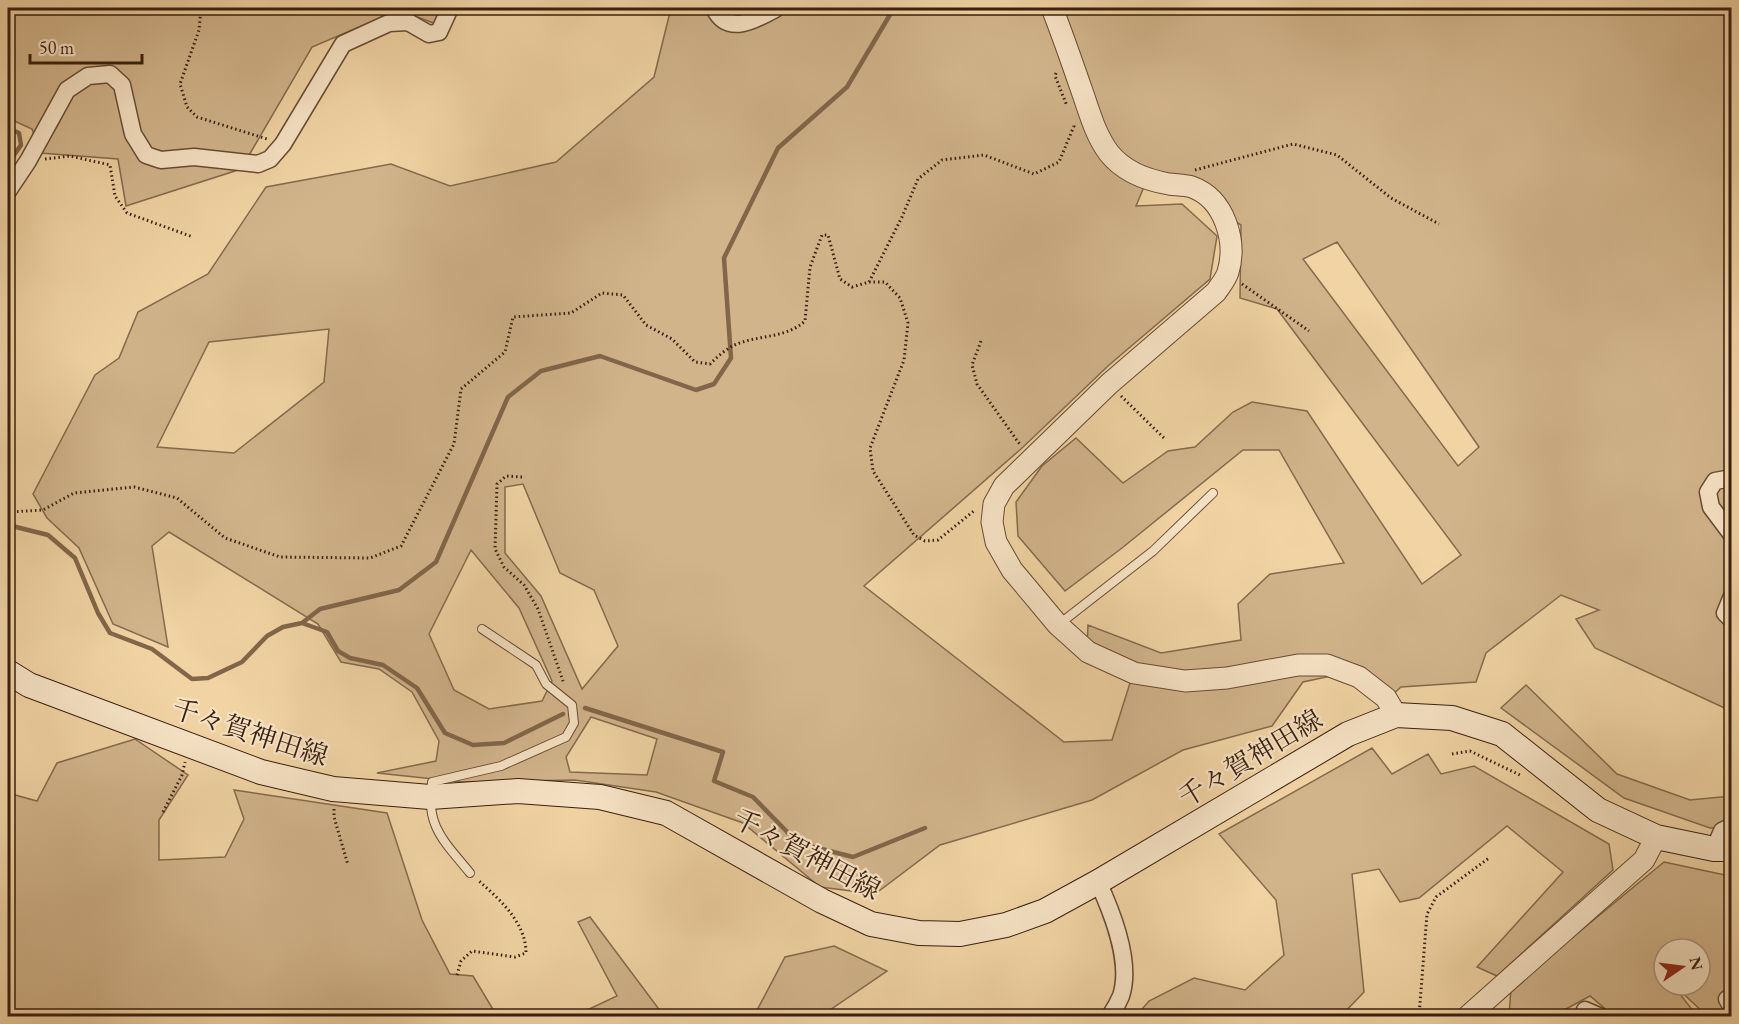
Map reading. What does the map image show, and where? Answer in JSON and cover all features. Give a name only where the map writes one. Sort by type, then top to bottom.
[{"type":"main road","name":"千々賀神田線","points":[[8,672],[29,685],[188,746],[261,772],[333,789],[430,797],[518,791],[577,795],[600,797],[666,813],[822,901],[871,924],[919,933],[960,934],[1006,925],[1045,911],[1348,735],[1396,715],[1452,717],[1502,734],[1598,810],[1656,837],[1723,849]]},
{"type":"street","points":[[8,191],[28,161],[67,90],[88,76],[110,74],[122,85],[133,134],[146,155],[161,160],[194,157],[258,164],[270,159],[284,144],[343,44],[389,23],[408,22],[429,34],[439,32],[450,8]]},
{"type":"street","points":[[714,8],[724,20],[738,25],[754,21],[777,8]]},
{"type":"street","points":[[1052,8],[1096,131],[1109,152],[1120,165],[1137,175],[1163,183],[1192,187],[1208,197],[1220,212],[1229,230],[1232,251],[1228,275],[1216,292],[1109,384],[1004,486],[994,504],[992,522],[996,542],[1012,570],[1058,625],[1088,652],[1134,673],[1185,681],[1227,678],[1298,665],[1327,665],[1359,677],[1386,698],[1396,715]]},
{"type":"street","points":[[1731,477],[1715,481],[1708,492],[1712,507],[1731,535]]},
{"type":"street","points":[[1731,596],[1725,613],[1731,620]]},
{"type":"street","points":[[1723,849],[1722,831],[1731,826]]},
{"type":"street","points":[[1468,1017],[1644,860],[1656,837]]},
{"type":"street","points":[[1098,882],[1113,914],[1124,967],[1121,994],[1110,1017]]},
{"type":"lane","points":[[1058,625],[1153,551],[1213,493]]},
{"type":"lane","points":[[470,873],[436,830],[430,797],[432,782],[501,765],[566,737],[574,723],[572,705],[546,684],[536,665],[482,629]]},
{"type":"path","points":[[201,8],[199,30],[180,84],[187,106],[197,117],[284,144]]},
{"type":"path","points":[[869,282],[902,217],[918,179],[942,160],[984,155],[1034,174],[1059,162],[1074,126],[1055,76],[1067,50]]},
{"type":"path","points":[[1189,171],[1293,144],[1337,155],[1391,198],[1439,224]]},
{"type":"path","points":[[28,161],[70,156],[110,165],[115,196],[127,213],[193,237]]},
{"type":"path","points":[[8,512],[43,510],[74,493],[134,487],[177,498],[225,538],[280,557],[370,558],[401,546],[454,444],[462,389],[505,352],[513,316],[571,313],[603,293],[623,295],[646,324],[672,339],[695,362],[710,363],[738,344],[797,329],[805,321],[810,267],[822,235],[828,235],[840,279],[852,288],[869,282],[885,282],[900,298],[908,324],[904,360],[870,448],[873,471],[914,536],[925,541],[938,540],[979,507],[994,504]]},
{"type":"path","points":[[1228,275],[1309,331]]},
{"type":"path","points":[[981,341],[972,365],[978,384],[1031,460]]},
{"type":"path","points":[[1109,384],[1165,439]]},
{"type":"path","points":[[522,477],[506,476],[497,484],[495,549],[504,567],[524,585],[538,609],[572,705]]},
{"type":"path","points":[[164,812],[182,775],[188,746]]},
{"type":"path","points":[[1452,754],[1470,751],[1525,777],[1551,772]]},
{"type":"path","points":[[333,789],[334,817],[348,865]]},
{"type":"path","points":[[1419,1017],[1428,914],[1436,897],[1489,858]]},
{"type":"path","points":[[457,975],[461,961],[472,951],[515,957],[526,952],[526,941],[508,908],[470,873]]},
{"type":"shaded area","points":[[8,8],[444,8],[436,24],[399,10],[312,47],[241,169],[126,206],[118,159],[40,153],[32,129],[8,118]]},
{"type":"shaded area","points":[[671,8],[1731,8],[1731,711],[1595,648],[1576,619],[1599,610],[1561,595],[1486,653],[1476,682],[1401,687],[1390,697],[1345,673],[1303,682],[1272,726],[1183,750],[1092,800],[940,845],[875,894],[820,887],[743,823],[656,792],[575,780],[462,782],[377,773],[436,761],[439,741],[412,692],[379,669],[341,662],[318,624],[169,532],[152,546],[168,647],[113,624],[79,548],[47,518],[33,494],[95,375],[119,358],[138,312],[208,274],[266,187],[391,164],[450,186],[556,162],[654,77]],"holes":[[[1151,170],[1241,225],[1240,298],[1277,309],[1461,555],[1422,584],[1307,411],[1252,402],[1233,412],[1195,447],[1168,451],[1123,483],[1076,438],[1042,466],[1016,502],[1018,536],[1065,591],[1243,450],[1279,450],[1344,563],[1270,574],[1238,604],[1241,640],[1161,653],[1088,625],[1087,648],[1130,683],[1112,740],[1064,742],[864,586],[1021,449],[1109,365],[1210,279],[1217,236],[1182,204],[1136,206]],[[1337,242],[1479,447],[1458,466],[1303,259]],[[329,329],[324,382],[234,453],[157,447],[209,342]],[[523,484],[560,573],[594,590],[618,646],[582,689],[541,596],[505,553],[505,487]],[[471,550],[519,608],[552,681],[542,701],[489,709],[454,690],[429,634]],[[591,717],[657,739],[647,775],[570,772],[566,757]]]},
{"type":"shaded area","points":[[1526,685],[1617,774],[1690,800],[1731,796],[1731,828],[1710,828],[1624,798],[1501,708]]},
{"type":"shaded area","points":[[135,739],[188,775],[159,820],[159,860],[225,857],[244,819],[234,790],[387,813],[422,920],[450,974],[473,976],[497,1016],[8,1016],[8,793],[37,801],[57,763]]},
{"type":"shaded area","points":[[1372,748],[1392,774],[1428,754],[1441,774],[1474,766],[1609,844],[1613,870],[1497,976],[1477,967],[1563,872],[1507,826],[1419,898],[1400,902],[1379,869],[1352,874],[1364,992],[1341,1016],[1136,1016],[1149,1001],[1194,978],[1245,990],[1284,955],[1276,900],[1219,834]]},
{"type":"shaded area","points":[[1664,862],[1725,875],[1731,874],[1731,1016],[1707,1016],[1687,997],[1712,997],[1712,937],[1652,937],[1652,997],[1682,997],[1697,1016],[1614,1016],[1590,996],[1553,1016],[1509,1016],[1511,988]]},
{"type":"shaded area","points":[[590,917],[664,1016],[592,1016],[587,1010],[617,996],[578,922]]},
{"type":"shaded area","points":[[834,946],[887,971],[821,1016],[754,1016],[785,957]]},
{"type":"waterway","points":[[302,623],[320,609],[399,590],[436,562],[508,397],[541,371],[600,356],[696,390],[714,384],[731,358],[724,258],[778,148],[847,87],[894,8]]},
{"type":"waterway","points":[[8,128],[19,133],[21,145],[8,164]]},
{"type":"waterway","points":[[8,525],[48,535],[75,558],[98,613],[110,633],[152,649],[192,679],[208,678],[242,662],[267,636],[283,627],[302,623],[327,632],[338,651],[350,658],[383,665],[417,688],[445,733],[473,745],[504,743],[563,714]]},
{"type":"waterway","points":[[585,708],[723,752],[714,781],[753,797],[798,843],[853,857],[925,828]]}]
